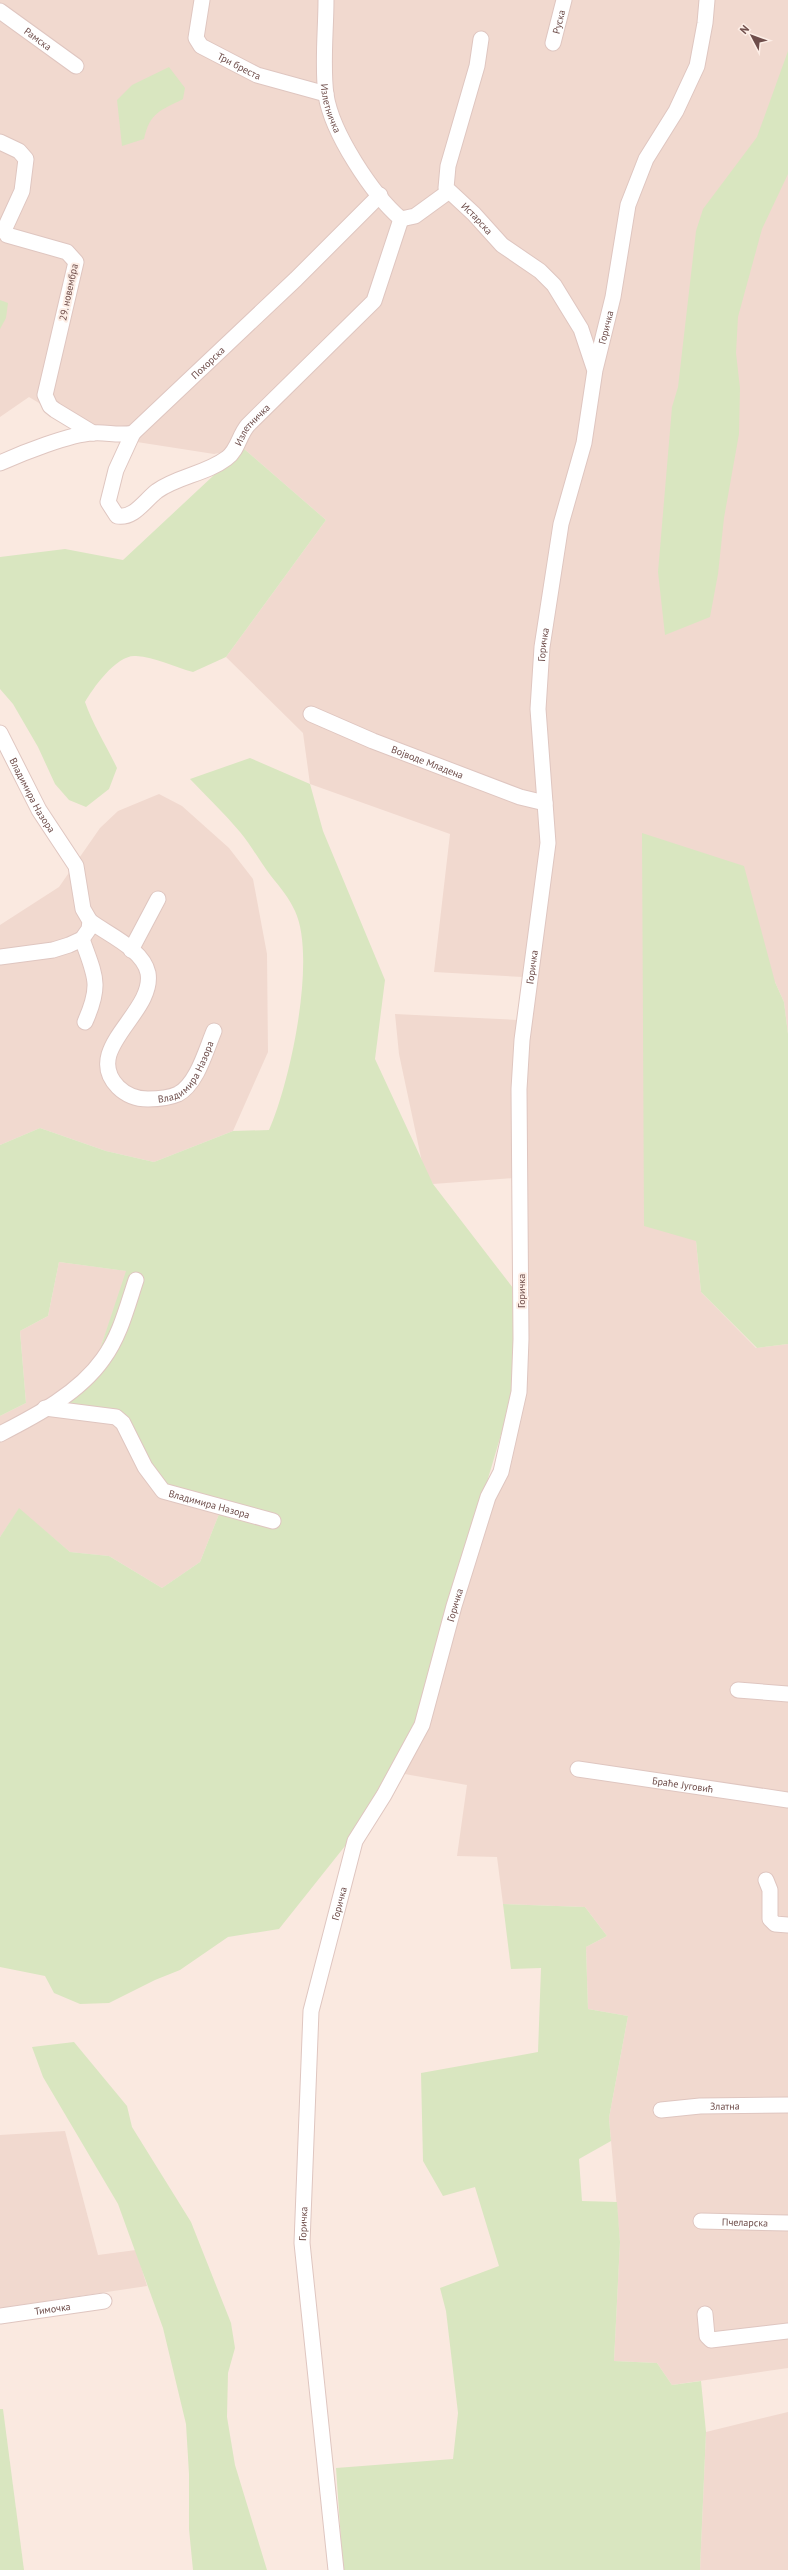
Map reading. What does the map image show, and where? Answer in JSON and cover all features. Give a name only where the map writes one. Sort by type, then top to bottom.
[{"type":"street","name":"Три бреста","points":[[202,0],[196,38],[201,46],[257,75],[326,94]]},
{"type":"street","name":"Излетничка","points":[[133,433],[116,470],[109,492],[108,502],[117,516],[125,517],[134,513],[158,491],[180,479],[204,471],[232,453],[248,425],[374,301],[401,219],[380,195],[348,147],[331,110],[326,94],[326,0]]},
{"type":"street","name":"Руска","points":[[553,43],[564,0]]},
{"type":"street","name":"Горичка","points":[[336,2570],[302,2243],[311,2011],[355,1841],[384,1795],[422,1725],[454,1606],[478,1529],[488,1497],[501,1472],[519,1392],[521,1311],[520,1075],[526,1001],[545,875],[548,843],[538,709],[542,647],[561,524],[584,443],[595,370],[613,297],[628,205],[646,159],[676,111],[697,66],[705,23],[706,0]]},
{"type":"street","name":"Рамска","points":[[0,11],[76,66]]},
{"type":"street","points":[[401,219],[415,216],[448,192],[445,185],[448,166],[477,66],[481,39]]},
{"type":"street","name":"29. новембра","points":[[0,142],[24,156],[26,167],[22,191],[5,228],[5,233],[7,236],[68,252],[76,262],[45,395],[50,406],[55,410],[93,433]]},
{"type":"street","name":"Истарска","points":[[448,192],[474,214],[502,245],[540,271],[554,285],[581,329],[595,370]]},
{"type":"street","name":"Похорска","points":[[133,433],[296,279],[380,195]]},
{"type":"street","points":[[0,463],[34,449],[93,433],[112,435],[133,433]]},
{"type":"street","name":"Војводе Младена","points":[[312,714],[373,741],[520,797],[545,803]]},
{"type":"street","name":"Владимира Назора","points":[[0,733],[39,810],[76,866],[84,909],[90,921],[131,950],[143,961],[149,981],[142,1003],[116,1039],[110,1052],[108,1068],[115,1084],[121,1090],[138,1098],[149,1099],[172,1097],[180,1092],[194,1075],[214,1031]]},
{"type":"street","points":[[131,950],[158,899]]},
{"type":"street","points":[[0,957],[54,950],[82,939],[89,928],[90,921]]},
{"type":"street","points":[[82,939],[96,977],[92,1004],[85,1022]]},
{"type":"street","points":[[0,1434],[45,1408],[80,1384],[103,1359],[124,1318],[136,1280]]},
{"type":"street","name":"Владимира Назора","points":[[45,1408],[116,1417],[124,1423],[145,1467],[163,1491],[274,1521]]},
{"type":"street","points":[[738,1690],[788,1694]]},
{"type":"street","name":"Браће Југовић","points":[[578,1769],[788,1800]]},
{"type":"street","points":[[766,1880],[770,1890],[770,1919],[775,1924],[788,1925]]},
{"type":"street","name":"Златна","points":[[661,2110],[700,2106],[788,2105]]},
{"type":"street","name":"Пчеларска","points":[[701,2220],[788,2222]]},
{"type":"street","name":"Тимочка","points":[[0,2316],[104,2301]]},
{"type":"street","points":[[705,2314],[707,2336],[711,2340],[788,2331]]},
{"type":"shaded area","points":[[0,0],[788,0],[788,1034],[784,1002],[775,982],[696,1241],[701,1292],[756,1348],[788,1344],[788,2368],[672,2385],[657,2363],[614,2361],[620,2242],[609,2118],[628,2016],[588,2009],[586,1947],[607,1936],[585,1907],[503,1904],[497,1857],[457,1856],[467,1785],[399,1773],[512,1436],[527,1177],[433,1184],[423,1167],[399,1054],[395,1014],[518,1020],[523,977],[434,972],[450,834],[310,784],[303,733],[226,657],[326,520],[243,448],[214,454],[92,435],[29,397],[0,417]]},
{"type":"shaded area","points":[[159,794],[182,806],[229,848],[253,879],[267,954],[268,1052],[233,1131],[154,1162],[106,1151],[40,1128],[0,1145],[0,925],[59,887],[100,828],[118,811]]},
{"type":"shaded area","points":[[59,1262],[127,1271],[98,1355],[120,1414],[163,1487],[225,1499],[200,1562],[162,1588],[109,1556],[70,1552],[19,1509],[0,1537],[0,1416],[26,1403],[20,1331],[48,1316]]},
{"type":"shaded area","points":[[65,2131],[98,2255],[136,2250],[147,2286],[0,2308],[0,2135]]},
{"type":"shaded area","points":[[788,2412],[788,2570],[700,2570],[706,2432]]},
{"type":"green space","points":[[788,51],[788,174],[762,229],[738,317],[736,353],[740,388],[739,434],[724,518],[718,574],[710,617],[665,635],[658,572],[672,407],[678,387],[696,231],[703,209],[757,137]]},
{"type":"green space","points":[[169,67],[185,88],[183,99],[157,113],[149,123],[144,139],[122,146],[117,100],[132,85]]},
{"type":"green space","points":[[0,300],[8,303],[6,318],[0,329]]},
{"type":"green space","points":[[243,448],[326,520],[226,657],[193,672],[150,658],[136,656],[121,660],[106,673],[85,702],[117,768],[109,789],[86,807],[69,800],[55,784],[38,747],[13,704],[0,689],[0,557],[65,549],[123,560]]},
{"type":"green space","points":[[250,758],[310,784],[323,831],[385,980],[375,1059],[433,1184],[513,1288],[513,1394],[471,1536],[427,1701],[353,1836],[279,1929],[228,1937],[180,1970],[155,1980],[109,2003],[80,2004],[54,1993],[45,1976],[0,1967],[0,1537],[19,1508],[70,1552],[109,1556],[162,1588],[200,1562],[225,1499],[163,1487],[120,1414],[59,1403],[98,1355],[126,1271],[59,1262],[48,1316],[20,1331],[26,1403],[0,1416],[0,1145],[40,1128],[106,1151],[154,1162],[233,1131],[269,1130],[285,1083],[298,1020],[302,989],[303,958],[301,932],[295,911],[290,902],[248,842],[228,818],[190,779]]},
{"type":"green space","points":[[642,833],[744,866],[775,982],[784,1002],[788,1034],[788,1344],[757,1348],[701,1292],[696,1241],[644,1226]]},
{"type":"green space","points":[[503,1904],[585,1907],[607,1936],[586,1947],[588,2009],[628,2016],[609,2118],[611,2141],[579,2159],[582,2201],[617,2202],[620,2242],[614,2361],[657,2363],[672,2385],[701,2381],[706,2432],[700,2570],[343,2570],[336,2468],[453,2459],[458,2413],[446,2311],[440,2288],[499,2266],[475,2187],[443,2196],[423,2161],[421,2073],[538,2052],[541,1968],[511,1969]]},
{"type":"green space","points":[[74,2042],[127,2106],[132,2127],[191,2222],[231,2323],[235,2348],[228,2373],[227,2417],[235,2465],[267,2570],[193,2570],[189,2529],[189,2474],[186,2424],[163,2328],[118,2204],[43,2077],[32,2047]]},
{"type":"green space","points":[[0,2409],[3,2409],[24,2570],[0,2570]]}]
